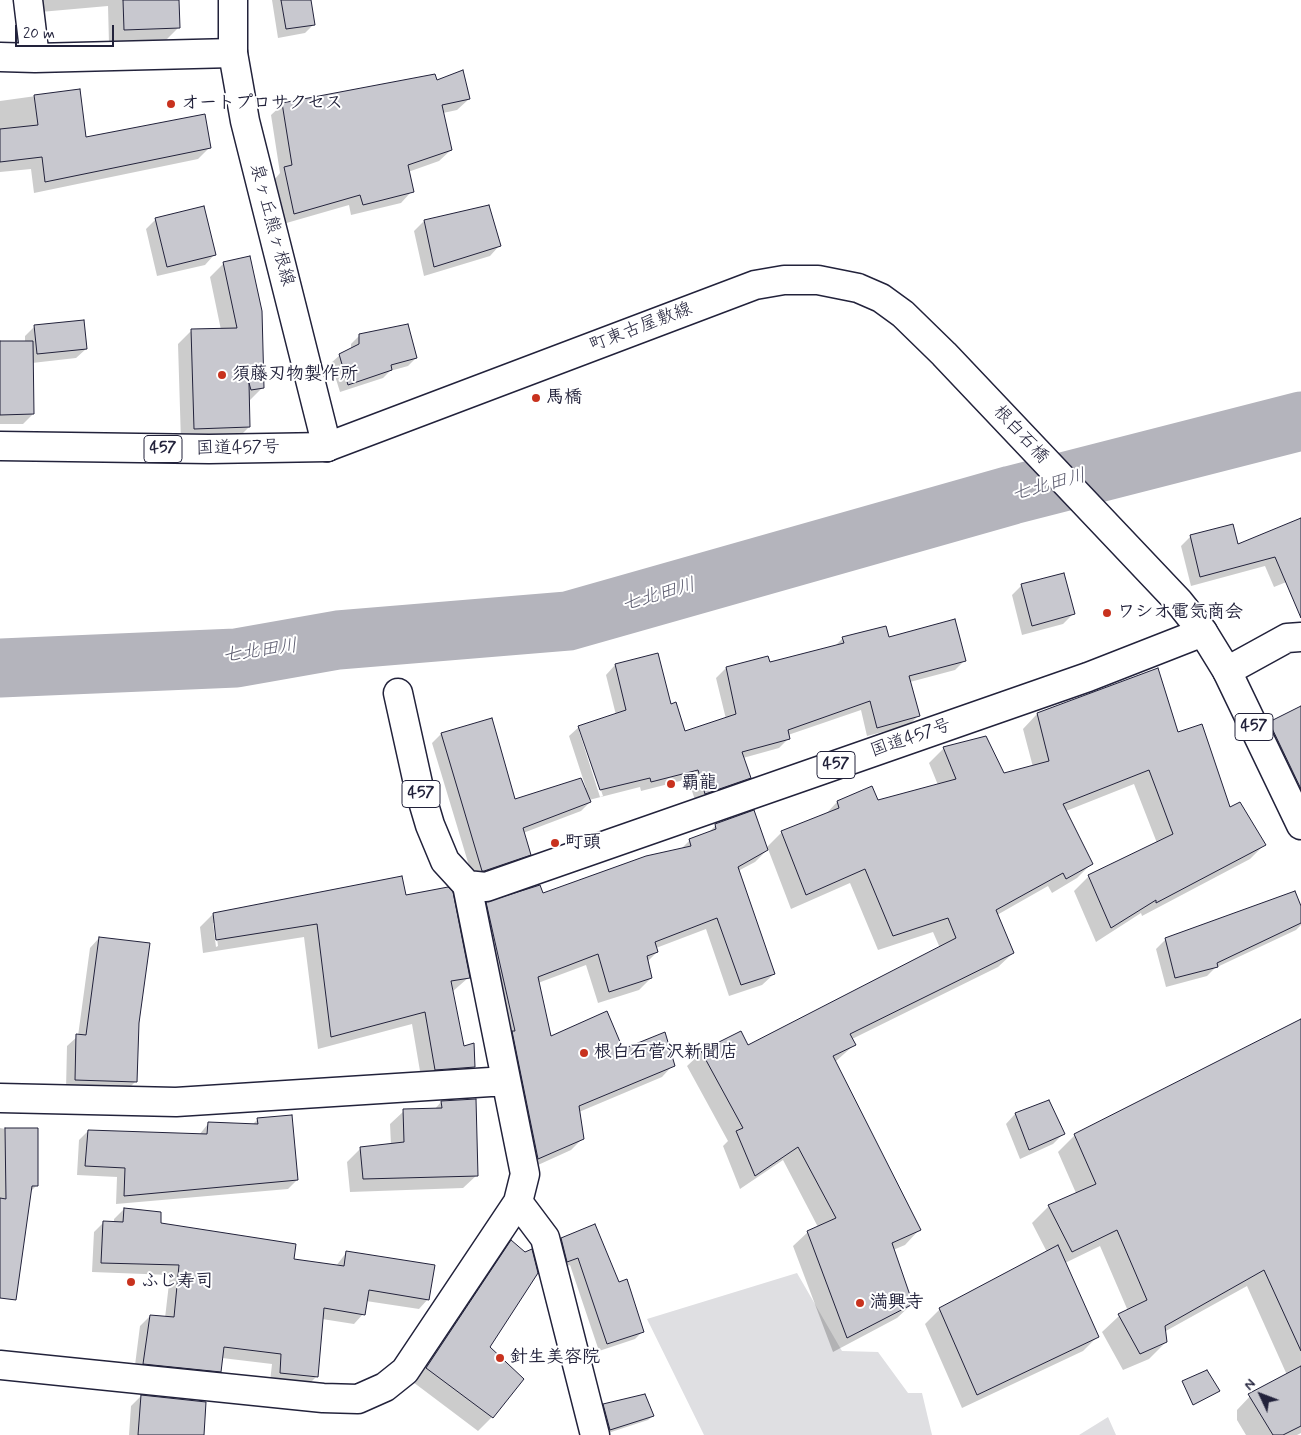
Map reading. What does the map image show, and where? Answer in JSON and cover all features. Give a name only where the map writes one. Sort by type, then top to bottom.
[{"type":"main road","points":[[28,0],[35,58]]},
{"type":"main road","name":"泉ヶ丘熊ヶ根線","points":[[233,0],[233,54],[247,130],[327,447]]},
{"type":"main road","points":[[0,57],[233,54]]},
{"type":"main road","name":"町東古屋敷線","points":[[327,447],[755,285],[784,280],[818,280],[858,288],[881,298],[903,314],[944,354]]},
{"type":"main road","name":"根白石橋","points":[[944,354],[1116,537],[1180,602],[1203,632]]},
{"type":"main road","name":"国道457号","points":[[0,446],[209,450],[327,447]]},
{"type":"main road","name":"国道457号","points":[[467,885],[486,887],[1088,678],[1203,632]]},
{"type":"main road","name":"457","points":[[1203,632],[1228,671],[1301,824]]},
{"type":"main road","points":[[1228,671],[1287,638],[1301,637]]},
{"type":"main road","name":"457","points":[[398,692],[419,788],[430,825],[445,861],[467,885]]},
{"type":"main road","points":[[0,1365],[323,1398],[358,1399],[385,1387],[405,1371],[518,1202],[525,1174],[467,885]]},
{"type":"main road","points":[[0,1098],[176,1102],[506,1081]]},
{"type":"main road","points":[[518,1202],[545,1238],[595,1435]]},
{"type":"shaded area","points":[[797,1273],[842,1351],[878,1352],[908,1393],[922,1393],[932,1435],[704,1435],[647,1319]]},
{"type":"shaded area","points":[[1108,1417],[1116,1435],[1079,1435]]},
{"type":"building","points":[[123,0],[179,0],[180,28],[124,30]]},
{"type":"building","points":[[281,0],[311,0],[315,25],[286,29]]},
{"type":"building","points":[[463,70],[470,99],[442,105],[452,150],[408,165],[414,192],[363,205],[360,195],[294,214],[284,167],[292,165],[282,103],[435,74],[437,80]]},
{"type":"building","points":[[80,89],[86,137],[205,114],[211,148],[45,182],[42,157],[0,162],[0,129],[38,125],[34,95]]},
{"type":"building","points":[[489,205],[501,246],[434,267],[424,220]]},
{"type":"building","points":[[204,206],[216,255],[167,267],[155,218]]},
{"type":"building","points":[[250,256],[262,311],[264,388],[251,390],[249,383],[250,427],[194,429],[191,329],[237,328],[223,262]]},
{"type":"building","points":[[84,320],[87,349],[37,354],[34,325]]},
{"type":"building","points":[[408,324],[417,358],[391,365],[392,370],[348,385],[339,354],[359,344],[359,334]]},
{"type":"building","points":[[0,341],[33,341],[34,414],[0,415]]},
{"type":"building","points":[[1301,518],[1301,618],[1275,557],[1200,577],[1190,535],[1233,524],[1238,544]]},
{"type":"building","points":[[1064,573],[1075,614],[1032,626],[1021,584]]},
{"type":"building","points":[[955,619],[966,661],[909,676],[920,716],[877,728],[870,701],[788,730],[790,739],[742,752],[751,778],[705,794],[698,770],[651,782],[650,778],[600,790],[578,726],[626,710],[615,664],[658,653],[671,704],[676,702],[685,731],[736,714],[726,667],[768,656],[770,662],[844,643],[842,637],[886,626],[889,637]]},
{"type":"building","points":[[1158,668],[1178,732],[1202,724],[1230,807],[1240,802],[1266,845],[1156,903],[1156,900],[1111,928],[1088,875],[1173,834],[1149,770],[1063,804],[1093,864],[1066,879],[1063,873],[996,910],[1014,953],[850,1034],[856,1045],[833,1056],[921,1230],[892,1243],[913,1304],[847,1338],[807,1231],[836,1218],[798,1147],[755,1176],[736,1131],[743,1128],[701,1051],[741,1031],[748,1045],[956,938],[948,918],[893,936],[865,869],[806,895],[781,831],[839,808],[837,801],[872,786],[878,800],[956,779],[943,747],[986,736],[1004,773],[1049,761],[1037,713]]},
{"type":"building","points":[[1301,706],[1301,789],[1269,722]]},
{"type":"building","points":[[492,718],[515,799],[581,778],[591,802],[523,828],[531,855],[482,871],[441,733]]},
{"type":"building","points":[[754,810],[768,850],[738,867],[775,974],[741,985],[717,918],[655,942],[658,952],[647,956],[652,978],[609,992],[598,954],[538,977],[551,1036],[607,1011],[623,1049],[665,1032],[675,1066],[579,1106],[584,1139],[538,1159],[512,1031],[515,1031],[486,902],[540,885],[543,893],[646,856],[691,846],[689,839],[716,829],[715,824]]},
{"type":"building","points":[[402,876],[406,895],[448,887],[453,892],[470,978],[451,981],[464,1046],[474,1043],[475,1067],[435,1070],[425,1012],[331,1037],[317,924],[216,940],[213,913]]},
{"type":"building","points":[[1295,891],[1301,906],[1301,923],[1217,963],[1218,967],[1175,978],[1165,938]]},
{"type":"building","points":[[99,937],[150,943],[139,1023],[137,1082],[75,1080],[76,1034],[86,1035]]},
{"type":"building","points":[[1301,1019],[1301,1351],[1264,1270],[1165,1326],[1167,1342],[1140,1354],[1118,1314],[1147,1300],[1117,1230],[1072,1252],[1048,1205],[1096,1184],[1074,1134]]},
{"type":"building","points":[[476,1099],[478,1176],[363,1179],[360,1147],[404,1142],[403,1109],[442,1108],[441,1101]]},
{"type":"building","points":[[1049,1100],[1065,1134],[1029,1150],[1015,1113]]},
{"type":"building","points":[[292,1115],[298,1180],[124,1196],[125,1168],[85,1166],[88,1130],[207,1134],[208,1122],[258,1124],[257,1118]]},
{"type":"building","points":[[5,1128],[38,1128],[38,1186],[32,1186],[16,1300],[0,1298],[0,1198],[6,1199]]},
{"type":"building","points":[[124,1208],[161,1212],[161,1223],[296,1244],[294,1259],[344,1266],[346,1251],[435,1265],[429,1300],[369,1290],[365,1315],[324,1308],[318,1377],[280,1373],[281,1354],[224,1347],[221,1372],[143,1364],[150,1315],[174,1317],[179,1265],[101,1263],[103,1221],[123,1222]]},
{"type":"building","points":[[595,1224],[619,1282],[627,1279],[644,1332],[607,1344],[578,1258],[567,1262],[561,1238]]},
{"type":"building","points":[[511,1240],[525,1252],[532,1249],[538,1273],[490,1347],[524,1379],[493,1418],[426,1368]]},
{"type":"building","points":[[1058,1245],[1099,1337],[977,1395],[939,1308]]},
{"type":"building","points":[[1301,1366],[1301,1426],[1283,1435],[1273,1435],[1248,1394]]},
{"type":"building","points":[[1207,1370],[1220,1391],[1193,1405],[1182,1381]]},
{"type":"building","points":[[645,1394],[654,1416],[610,1430],[603,1404]]},
{"type":"building","points":[[141,1395],[206,1402],[204,1435],[138,1435]]},
{"type":"waterway","name":"七北田川","points":[[0,668],[236,658],[338,640],[568,621],[1012,495],[1301,421]]},
{"type":"place","name":"オートプロサクセス","points":[[171,104]]},
{"type":"place","name":"須藤刃物製作所","points":[[222,375]]},
{"type":"place","name":"馬橋","points":[[536,398]]},
{"type":"place","name":"ワシオ電気商会","points":[[1107,613]]},
{"type":"place","name":"覇龍","points":[[671,784]]},
{"type":"place","name":"町頭","points":[[555,843]]},
{"type":"place","name":"根白石菅沢新聞店","points":[[584,1053]]},
{"type":"place","name":"ふじ寿司","points":[[131,1282]]},
{"type":"place","name":"満興寺","points":[[860,1303]]},
{"type":"place","name":"針生美容院","points":[[500,1358]]}]
